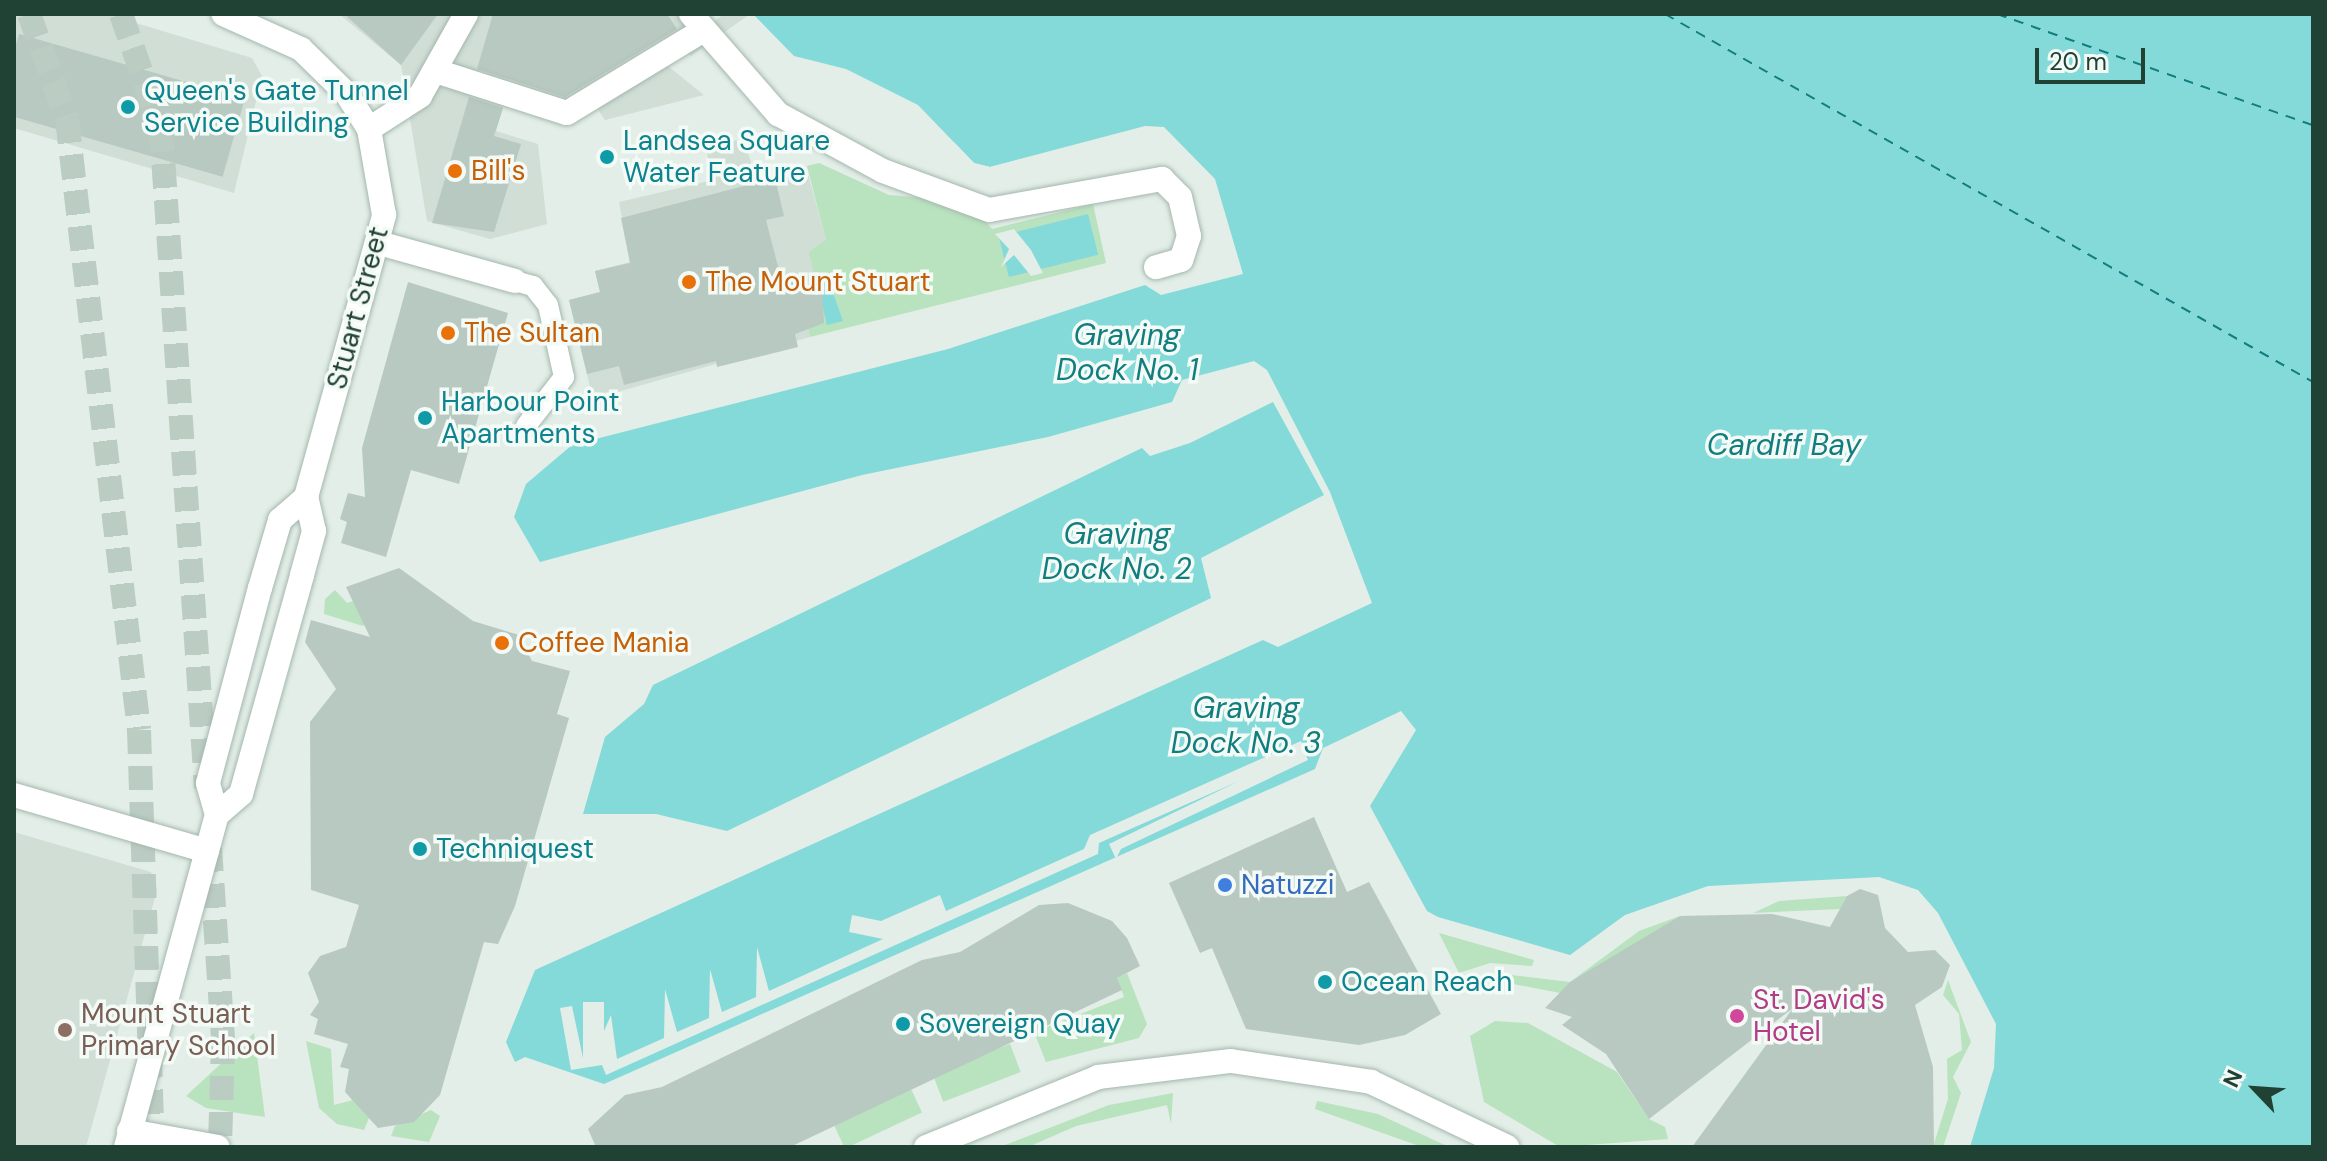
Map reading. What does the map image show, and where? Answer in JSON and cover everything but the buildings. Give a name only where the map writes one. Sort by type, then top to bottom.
[{"type":"street","points":[[223,14],[309,56],[369,129],[406,111],[439,72],[466,14]]},
{"type":"street","points":[[439,72],[563,118],[696,23],[778,114],[883,171],[989,210],[1162,179],[1180,197],[1189,236],[1181,260],[1156,267]]},
{"type":"street","name":"Stuart Street","points":[[217,815],[241,794],[314,531],[306,497],[379,243],[382,190],[369,129]]},
{"type":"street","points":[[379,243],[515,281]]},
{"type":"street","name":"Stuart Street","points":[[127,1139],[217,815],[208,783],[264,574],[280,520],[306,497]]},
{"type":"street","points":[[14,795],[207,851]]},
{"type":"street","points":[[926,1147],[1098,1077],[1231,1061],[1371,1082],[1507,1147]]},
{"type":"street","points":[[127,1139],[218,1147]]},
{"type":"lane","points":[[515,281],[533,286],[548,305],[564,377],[526,426]]},
{"type":"shaded area","points":[[14,14],[106,14],[252,58],[262,76],[234,193],[14,128]]},
{"type":"shaded area","points":[[339,14],[708,14],[713,22],[724,14],[750,14],[691,56],[685,51],[664,63],[704,95],[605,120],[595,105],[505,101],[496,131],[538,144],[547,224],[490,239],[427,221],[401,65]]},
{"type":"shaded area","name":"The Mount Stuart","points":[[744,139],[753,169],[766,180],[807,170],[826,240],[814,274],[796,279],[810,337],[593,399],[569,300],[600,292],[595,271],[630,262],[619,202],[713,180],[705,145]]},
{"type":"shaded area","name":"Mount Stuart Primary School","points":[[14,832],[151,872],[157,890],[86,1147],[14,1147]]},
{"type":"green space","points":[[819,163],[889,195],[926,198],[981,216],[992,229],[1093,204],[1106,263],[810,337],[796,279],[814,274],[809,252],[826,240],[807,166]]},
{"type":"green space","points":[[335,590],[347,603],[363,598],[375,610],[363,626],[324,614],[325,599]]},
{"type":"green space","points":[[1847,896],[1840,909],[1753,913],[1779,901]]},
{"type":"green space","points":[[1680,916],[1560,993],[1493,980],[1502,974],[1570,982],[1639,931]]},
{"type":"green space","points":[[1439,933],[1534,960],[1532,966],[1490,963],[1459,973]]},
{"type":"green space","points":[[1127,973],[1147,1024],[1139,1038],[1046,1062],[1034,1032],[1124,997],[1117,978]]},
{"type":"green space","points":[[1948,980],[1971,1042],[1953,1077],[1961,1093],[1943,1147],[1933,1147],[1948,1099],[1947,1059],[1962,1050],[1959,1014],[1943,995]]},
{"type":"green space","points":[[1495,1021],[1528,1023],[1617,1072],[1649,1119],[1665,1127],[1668,1139],[1560,1147],[1484,1102],[1470,1036]]},
{"type":"green space","points":[[254,1033],[265,1117],[206,1108],[186,1096]]},
{"type":"green space","points":[[306,1041],[331,1049],[334,1105],[353,1100],[369,1118],[364,1130],[337,1124],[319,1108]]},
{"type":"green space","points":[[1010,1044],[1021,1072],[943,1102],[933,1074]]},
{"type":"green space","points":[[911,1089],[922,1113],[848,1147],[844,1147],[834,1125]]},
{"type":"green space","points":[[1173,1093],[1171,1124],[1167,1105],[1076,1126],[1028,1147],[1000,1147],[1109,1105]]},
{"type":"green space","points":[[1317,1101],[1378,1114],[1449,1147],[1422,1147],[1315,1109]]},
{"type":"green space","points":[[431,1110],[440,1116],[429,1142],[391,1136],[395,1126]]},
{"type":"water","name":"Cardiff Bay","points":[[753,14],[2313,14],[2313,1147],[1970,1147],[1994,1068],[1996,1024],[1938,913],[1918,890],[1879,877],[1708,886],[1625,915],[1570,955],[1438,917],[1427,911],[1370,806],[1416,730],[1401,711],[1323,748],[1315,769],[604,1084],[525,1057],[515,1062],[506,1042],[535,970],[1263,640],[1278,647],[1372,603],[1330,492],[1267,370],[1254,361],[1182,380],[1172,402],[1048,437],[862,475],[540,562],[514,517],[526,484],[572,445],[948,349],[1145,285],[1161,295],[1243,274],[1215,179],[1164,127],[1145,126],[990,167],[974,163],[918,105],[846,69],[794,56]]},
{"type":"water","points":[[1088,214],[1098,255],[1009,277],[999,236]]},
{"type":"water","points":[[826,273],[843,321],[827,325],[816,279]]},
{"type":"water","name":"Graving Dock No. 2","points":[[1273,402],[1324,495],[1201,558],[1211,598],[727,831],[656,814],[583,814],[605,737],[644,704],[653,685],[1142,448],[1150,456],[1190,443]]},
{"type":"pier","points":[[1136,131],[1051,159],[991,171],[971,167],[954,142],[974,163],[990,167]]},
{"type":"pier","points":[[1014,229],[1031,250],[1043,273],[1031,276],[1014,255],[1001,267],[1009,249],[995,234]]},
{"type":"pier","points":[[1301,741],[1308,760],[1121,849],[1116,859],[1109,844],[1239,781],[1099,843],[1098,854],[606,1075],[602,1065],[571,1070],[560,1008],[572,1006],[583,1058],[583,1002],[604,1002],[604,1031],[611,1015],[617,1059],[664,1038],[665,989],[677,1032],[709,1018],[710,969],[722,1012],[756,997],[757,947],[769,991],[883,939],[849,932],[852,915],[881,921],[940,895],[946,911],[1084,849],[1090,835]]},
{"type":"ferry route","points":[[1665,14],[2313,382]]},
{"type":"ferry route","points":[[1997,14],[2313,125]]},
{"type":"tunnel","points":[[29,14],[67,119],[139,730],[153,1147]]},
{"type":"tunnel","points":[[121,14],[161,128],[206,787]]},
{"type":"tunnel","points":[[210,848],[223,1040],[220,1147]]},
{"type":"place","name":"Queen's Gate Tunnel Service Building","points":[[128,107]]},
{"type":"place","name":"Landsea Square Water Feature","points":[[607,157]]},
{"type":"place","name":"Bill's","points":[[455,171]]},
{"type":"place","name":"The Mount Stuart","points":[[689,282]]},
{"type":"place","name":"The Sultan","points":[[448,333]]},
{"type":"place","name":"Harbour Point Apartments","points":[[425,418]]},
{"type":"place","name":"Coffee Mania","points":[[502,643]]},
{"type":"place","name":"Techniquest","points":[[420,849]]},
{"type":"place","name":"Natuzzi","points":[[1225,885]]},
{"type":"place","name":"Ocean Reach","points":[[1325,982]]},
{"type":"place","name":"St. David's Hotel","points":[[1737,1016]]},
{"type":"place","name":"Sovereign Quay","points":[[903,1024]]},
{"type":"place","name":"Mount Stuart Primary School","points":[[65,1030]]},
{"type":"water label","name":"Graving Dock No. 1","points":[[1127,352]]},
{"type":"water label","name":"Graving Dock No. 3","points":[[1246,725]]}]
